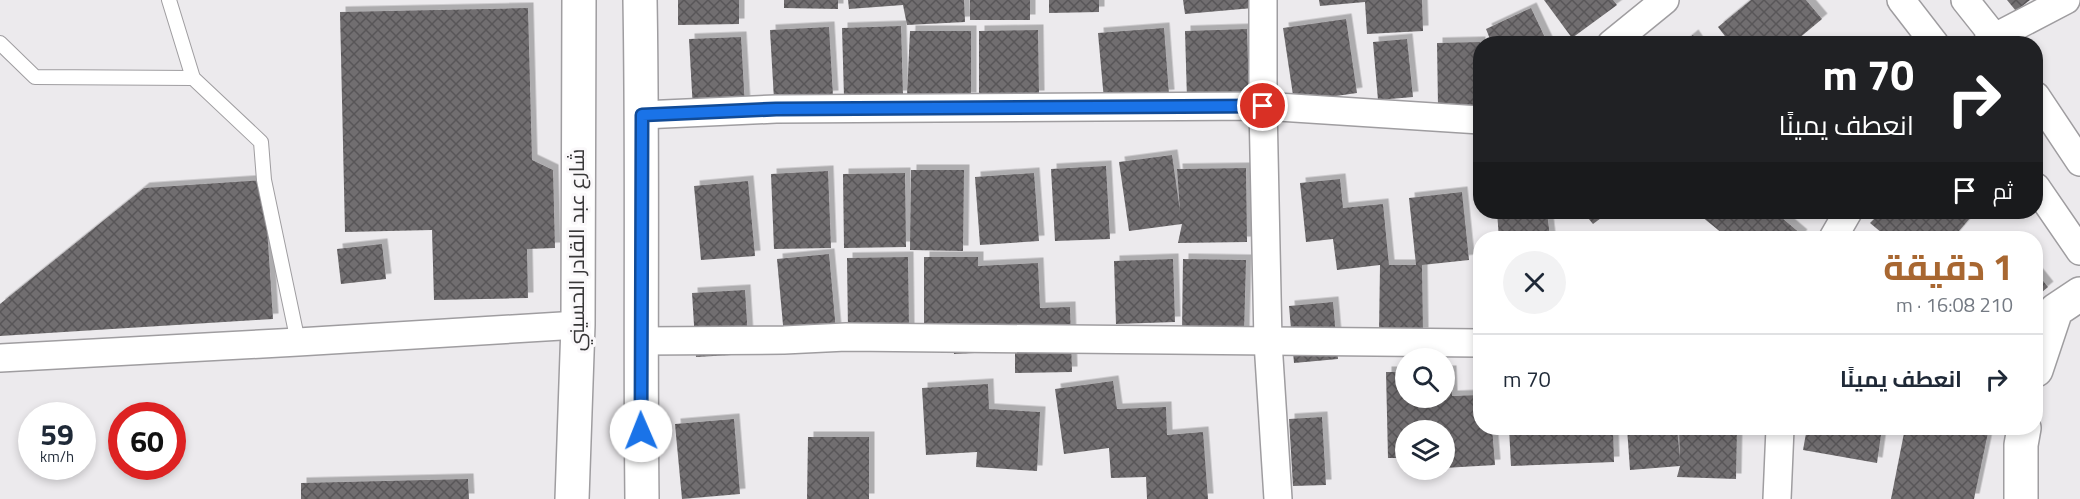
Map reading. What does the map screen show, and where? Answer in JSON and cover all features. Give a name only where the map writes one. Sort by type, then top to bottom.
[{"type":"main road","name":"شارع عبد القادر الحسيني","points":[[572,499],[578,325],[579,0]]},
{"type":"main road","points":[[640,0],[642,499]]},
{"type":"main road","points":[[2043,349],[2056,310],[2080,294]]},
{"type":"main road","points":[[2020,499],[2023,435]]},
{"type":"street","points":[[1263,0],[1268,342],[1278,499]]},
{"type":"street","points":[[1621,36],[1665,0]]},
{"type":"street","points":[[1901,0],[1929,36]]},
{"type":"street","points":[[1965,0],[1990,36]]},
{"type":"street","points":[[2003,36],[2066,0]]},
{"type":"street","points":[[642,115],[776,109],[1263,106],[1473,120]]},
{"type":"street","points":[[2043,106],[2080,162]]},
{"type":"street","points":[[2043,197],[2080,251]]},
{"type":"street","points":[[0,358],[578,325]]},
{"type":"street","points":[[640,341],[858,337],[1473,343]]},
{"type":"street","points":[[1777,499],[1780,435]]},
{"type":"lane","points":[[169,0],[192,78],[261,141],[264,180],[298,342]]},
{"type":"lane","points":[[0,43],[35,76],[192,78]]},
{"type":"building","points":[[678,0],[739,0],[739,24],[678,25]]},
{"type":"building","points":[[784,0],[838,0],[838,9],[784,8]]},
{"type":"building","points":[[848,0],[964,0],[965,22],[907,25],[903,5],[849,9]]},
{"type":"building","points":[[970,0],[1030,0],[1030,20],[970,20]]},
{"type":"building","points":[[1049,0],[1099,0],[1099,12],[1049,13]]},
{"type":"building","points":[[1183,0],[1252,0],[1253,8],[1185,14]]},
{"type":"building","points":[[1319,0],[1422,0],[1423,31],[1367,34],[1365,2],[1320,6]]},
{"type":"building","points":[[1544,0],[1613,0],[1617,5],[1575,36],[1571,36]]},
{"type":"building","points":[[1751,0],[1806,0],[1822,19],[1802,36],[1725,36],[1718,27]]},
{"type":"building","points":[[2007,0],[2030,0],[2016,11]]},
{"type":"building","points":[[528,8],[532,160],[553,170],[555,248],[527,249],[528,298],[434,300],[432,230],[345,232],[340,12]]},
{"type":"building","points":[[1531,8],[1544,36],[1489,36],[1486,29]]},
{"type":"building","points":[[1346,19],[1357,93],[1294,102],[1283,28]]},
{"type":"building","points":[[901,26],[903,96],[844,97],[842,28]]},
{"type":"building","points":[[829,27],[833,96],[774,100],[770,30]]},
{"type":"building","points":[[1164,28],[1169,95],[1104,100],[1098,33]]},
{"type":"building","points":[[1247,29],[1249,97],[1187,99],[1185,31]]},
{"type":"building","points":[[1038,30],[1039,96],[979,97],[979,31]]},
{"type":"building","points":[[910,31],[971,31],[971,98],[907,96]]},
{"type":"building","points":[[741,37],[745,107],[693,110],[689,39]]},
{"type":"building","points":[[1407,39],[1413,97],[1378,100],[1373,42]]},
{"type":"building","points":[[1473,42],[1473,105],[1438,106],[1437,43]]},
{"type":"building","points":[[1172,155],[1180,211],[1177,169],[1246,168],[1247,242],[1178,243],[1182,224],[1129,231],[1119,162]]},
{"type":"building","points":[[1106,166],[1110,239],[1055,241],[1051,169]]},
{"type":"building","points":[[911,170],[964,170],[963,251],[910,250]]},
{"type":"building","points":[[828,171],[831,248],[774,249],[771,174]]},
{"type":"building","points":[[905,173],[906,247],[844,248],[843,174]]},
{"type":"building","points":[[1034,173],[1039,241],[980,245],[975,177]]},
{"type":"building","points":[[1340,179],[1343,208],[1383,204],[1389,265],[1416,265],[1409,198],[1462,192],[1469,260],[1422,265],[1423,333],[1379,334],[1380,265],[1337,270],[1333,239],[1306,242],[1300,183]]},
{"type":"building","points":[[264,180],[273,319],[0,336],[0,304],[144,188]]},
{"type":"building","points":[[748,181],[755,256],[701,260],[694,186]]},
{"type":"building","points":[[1498,219],[1548,219],[1549,231],[1498,231]]},
{"type":"building","points":[[1589,219],[1600,219],[1593,224]]},
{"type":"building","points":[[1705,219],[1783,219],[1797,231],[1719,231]]},
{"type":"building","points":[[1874,219],[1969,219],[1959,231],[1880,231],[1870,223]]},
{"type":"building","points":[[382,244],[386,279],[341,284],[337,249]]},
{"type":"building","points":[[829,254],[836,331],[784,336],[777,259]]},
{"type":"building","points":[[908,257],[909,330],[848,331],[847,258]]},
{"type":"building","points":[[924,257],[978,257],[978,266],[1038,263],[1040,308],[1070,307],[1072,372],[1015,373],[1015,351],[954,354],[952,326],[924,326]]},
{"type":"building","points":[[1173,259],[1175,322],[1116,324],[1114,261]]},
{"type":"building","points":[[1183,259],[1246,260],[1244,333],[1182,332]]},
{"type":"building","points":[[2043,281],[2048,287],[2043,291]]},
{"type":"building","points":[[745,290],[749,354],[696,357],[692,293]]},
{"type":"building","points":[[1333,302],[1338,359],[1294,363],[1289,306]]},
{"type":"building","points":[[1386,372],[1395,372],[1395,408],[1455,408],[1455,396],[1473,395],[1473,435],[1493,435],[1495,465],[1455,467],[1455,420],[1395,420],[1395,458],[1388,458]]},
{"type":"building","points":[[1113,381],[1117,409],[1166,407],[1167,435],[1203,432],[1208,499],[1147,499],[1146,477],[1111,478],[1109,448],[1064,454],[1055,389]]},
{"type":"building","points":[[988,384],[989,409],[1040,412],[1037,471],[976,467],[977,452],[926,455],[922,388]]},
{"type":"building","points":[[1322,417],[1326,485],[1293,486],[1289,419]]},
{"type":"building","points":[[734,419],[740,494],[682,499],[675,424]]},
{"type":"building","points":[[1509,435],[1613,435],[1614,462],[1511,466]]},
{"type":"building","points":[[1628,435],[1678,435],[1680,459],[1679,435],[1737,435],[1736,479],[1677,477],[1680,466],[1630,470]]},
{"type":"building","points":[[1806,435],[1881,435],[1877,463],[1803,450]]},
{"type":"building","points":[[1904,435],[1988,435],[1974,499],[1891,499]]},
{"type":"building","points":[[808,437],[869,437],[869,499],[807,499]]},
{"type":"building","points":[[468,479],[469,499],[301,499],[301,483]]},
{"type":"route","points":[[641,431],[642,115],[776,109],[1263,106]]}]
